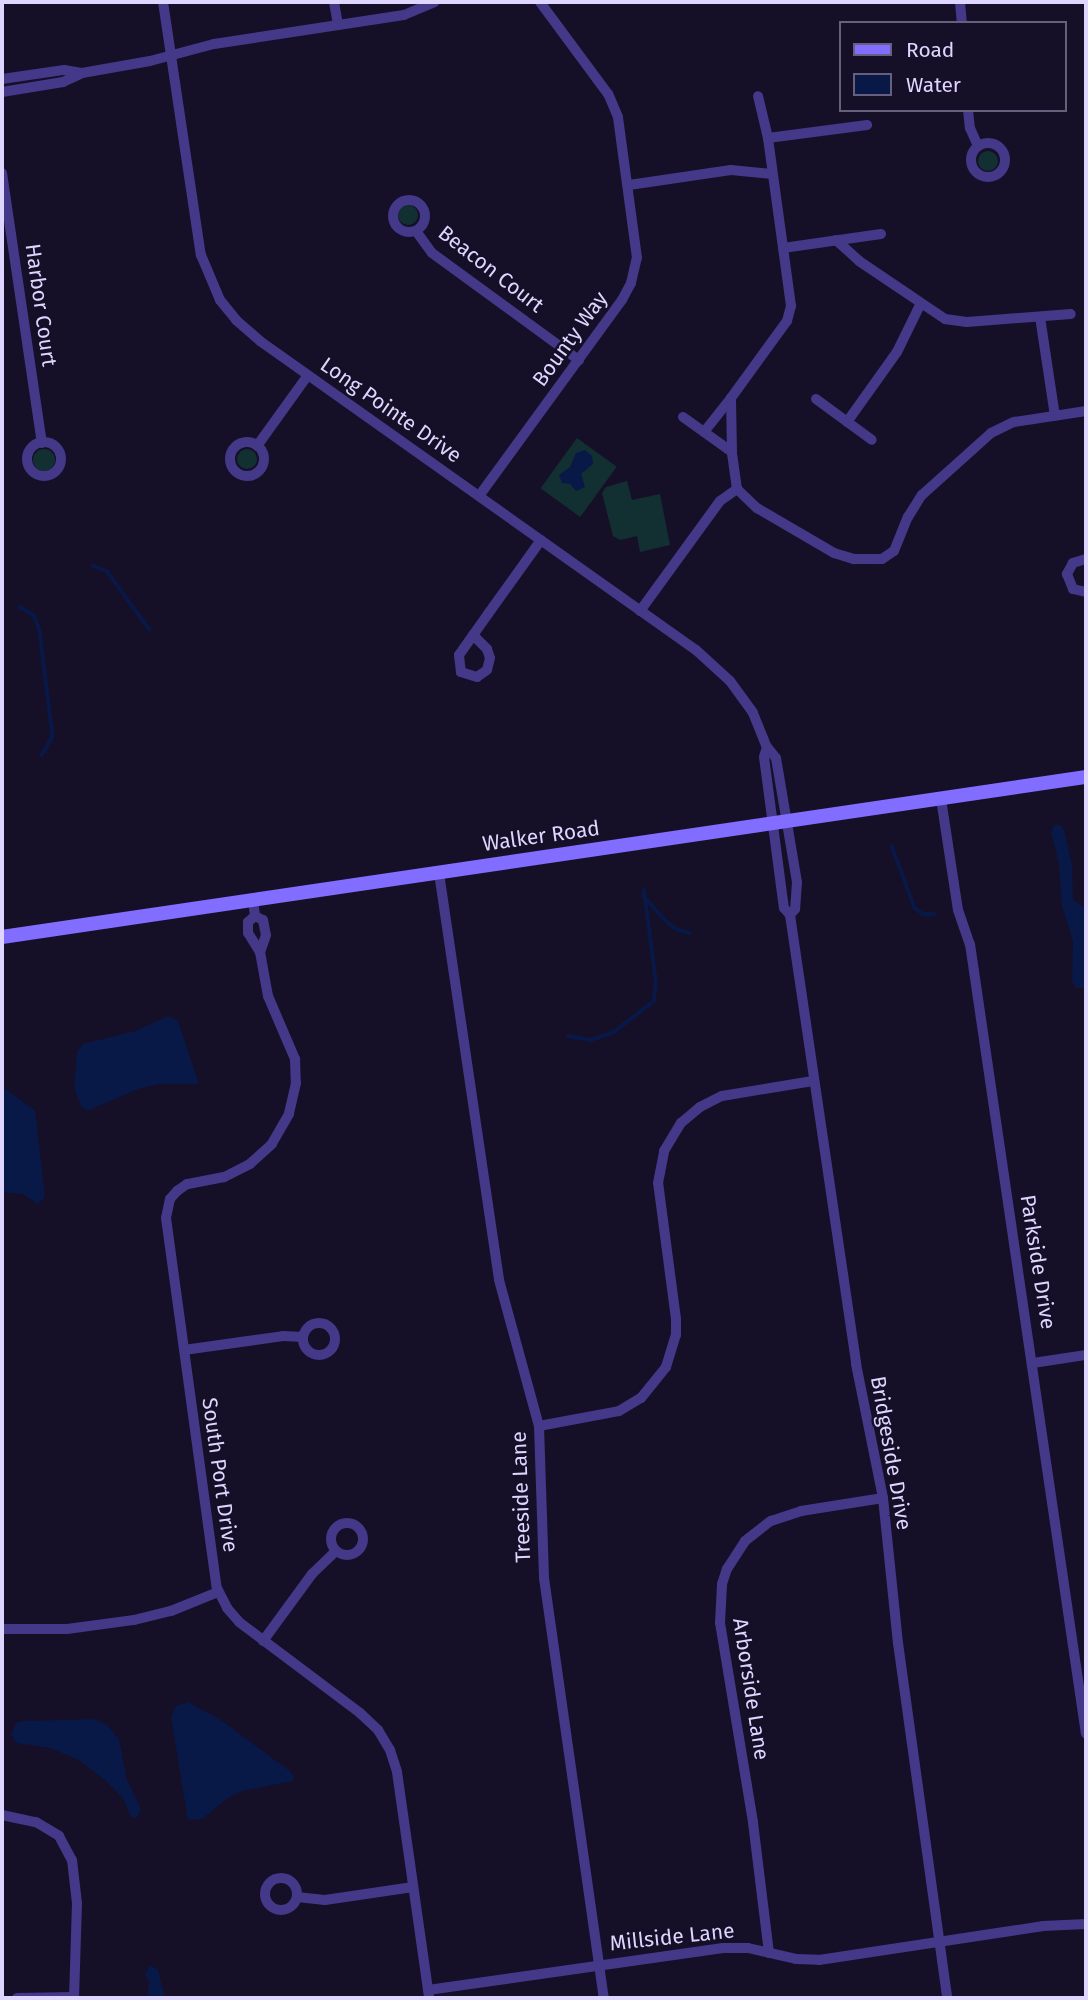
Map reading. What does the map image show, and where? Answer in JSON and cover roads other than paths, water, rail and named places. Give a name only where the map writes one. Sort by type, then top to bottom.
[{"type":"street","name":"Long Pointe Drive","points":[[163,2],[199,243],[209,279],[236,320],[308,375],[722,672],[752,713],[767,747],[764,757],[780,822]]},
{"type":"street","points":[[334,2],[338,25]]},
{"type":"street","points":[[2,92],[63,82],[82,73],[170,56],[214,44],[404,15],[434,2]]},
{"type":"street","name":"Bounty Way","points":[[479,496],[625,296],[635,267],[637,243],[620,124],[612,102],[540,2]]},
{"type":"street","points":[[960,2],[962,21]]},
{"type":"street","points":[[2,79],[64,70],[82,73]]},
{"type":"street","points":[[704,432],[789,316],[791,306],[768,138],[758,96]]},
{"type":"street","points":[[968,112],[973,139],[978,146]]},
{"type":"street","points":[[768,138],[867,125]]},
{"type":"street","points":[[629,185],[731,170],[772,174]]},
{"type":"street","name":"Harbor Court","points":[[2,173],[42,443]]},
{"type":"street","name":"Beacon Court","points":[[416,231],[432,253],[579,360]]},
{"type":"street","points":[[783,248],[881,233]]},
{"type":"street","points":[[836,240],[847,252],[920,305],[945,319],[961,322],[1071,314]]},
{"type":"street","points":[[848,422],[897,352],[920,305]]},
{"type":"street","points":[[1040,317],[1055,416]]},
{"type":"street","points":[[257,446],[308,375]]},
{"type":"street","points":[[731,398],[732,452],[737,489],[757,508],[834,553],[854,559],[882,559],[894,551],[908,517],[922,495],[985,438],[1014,422],[1086,411]]},
{"type":"street","points":[[816,399],[872,440]]},
{"type":"street","points":[[683,417],[732,452]]},
{"type":"street","points":[[640,611],[720,501],[737,489]]},
{"type":"street","points":[[473,635],[541,540]]},
{"type":"street","points":[[1086,559],[1073,562],[1067,574],[1073,589],[1086,592]]},
{"type":"street","name":"Walker Road","points":[[2,937],[1086,777]]},
{"type":"street","name":"Parkside Drive","points":[[942,799],[958,909],[970,944],[1086,1734]]},
{"type":"street","name":"Bridgeside Drive","points":[[780,822],[784,908],[790,915],[856,1364],[883,1498],[898,1643],[947,1998]]},
{"type":"street","name":"Treeside Lane","points":[[439,873],[499,1280],[539,1426],[544,1578],[604,1998]]},
{"type":"street","name":"South Port Drive","points":[[253,900],[255,916]]},
{"type":"street","name":"South Port Drive","points":[[255,916],[248,922],[248,933],[260,952],[268,996],[294,1052],[295,1090],[282,1129],[256,1159],[224,1177],[187,1184],[170,1199],[166,1224],[218,1592],[239,1622],[360,1713],[384,1740],[397,1772],[429,1994]]},
{"type":"street","name":"South Port Drive","points":[[255,916],[263,920],[266,935],[260,952]]},
{"type":"street","points":[[539,1426],[620,1411],[641,1398],[666,1367],[676,1335],[676,1319],[658,1183],[664,1151],[681,1123],[700,1107],[722,1096],[813,1081]]},
{"type":"street","points":[[184,1350],[283,1336],[303,1337]]},
{"type":"street","points":[[1033,1363],[1086,1355]]},
{"type":"street","name":"Arborside Lane","points":[[769,1953],[753,1822],[720,1623],[722,1584],[727,1569],[745,1541],[771,1521],[802,1511],[883,1498]]},
{"type":"street","points":[[263,1641],[312,1574],[336,1551]]},
{"type":"street","points":[[2,1629],[67,1629],[134,1620],[171,1611],[218,1592]]},
{"type":"street","points":[[2,1815],[36,1822],[59,1836],[72,1860],[77,1903],[74,1998],[17,1998]]},
{"type":"street","points":[[298,1897],[325,1900],[413,1887]]},
{"type":"street","name":"Millside Lane","points":[[429,1994],[600,1965],[723,1948],[820,1960],[939,1944],[1043,1926],[1086,1924]]},
{"type":"water","points":[[585,450],[592,456],[593,464],[581,474],[585,487],[576,491],[570,484],[562,483],[559,475],[570,467],[576,453]]},
{"type":"water","points":[[1054,825],[1061,825],[1064,830],[1072,865],[1073,900],[1086,909],[1086,986],[1082,988],[1076,988],[1072,981],[1073,941],[1062,906],[1059,864],[1051,832]]},
{"type":"water","points":[[168,1016],[178,1021],[199,1084],[158,1084],[138,1089],[87,1111],[81,1106],[74,1087],[77,1052],[83,1044],[135,1031]]},
{"type":"water","points":[[5,1089],[35,1110],[45,1197],[38,1204],[23,1194],[2,1192],[2,1090]]},
{"type":"water","points":[[188,1702],[221,1720],[290,1771],[294,1777],[293,1781],[242,1791],[225,1800],[202,1819],[188,1820],[171,1717],[176,1706]]},
{"type":"water","points":[[93,1719],[106,1724],[119,1739],[127,1780],[141,1809],[137,1818],[131,1817],[123,1798],[106,1781],[79,1760],[50,1748],[17,1743],[11,1735],[16,1723],[23,1721]]},
{"type":"water","points":[[150,1965],[158,1970],[165,1998],[148,1998],[149,1982],[145,1974]]},
{"type":"waterway","points":[[93,566],[107,571],[150,630]]},
{"type":"waterway","points":[[20,607],[34,615],[40,631],[53,737],[42,755]]},
{"type":"waterway","points":[[892,846],[915,908],[923,914],[934,914]]},
{"type":"waterway","points":[[568,1036],[591,1040],[614,1032],[654,1001],[656,983],[644,891]]},
{"type":"waterway","points":[[644,896],[666,921],[678,930],[690,933]]}]
